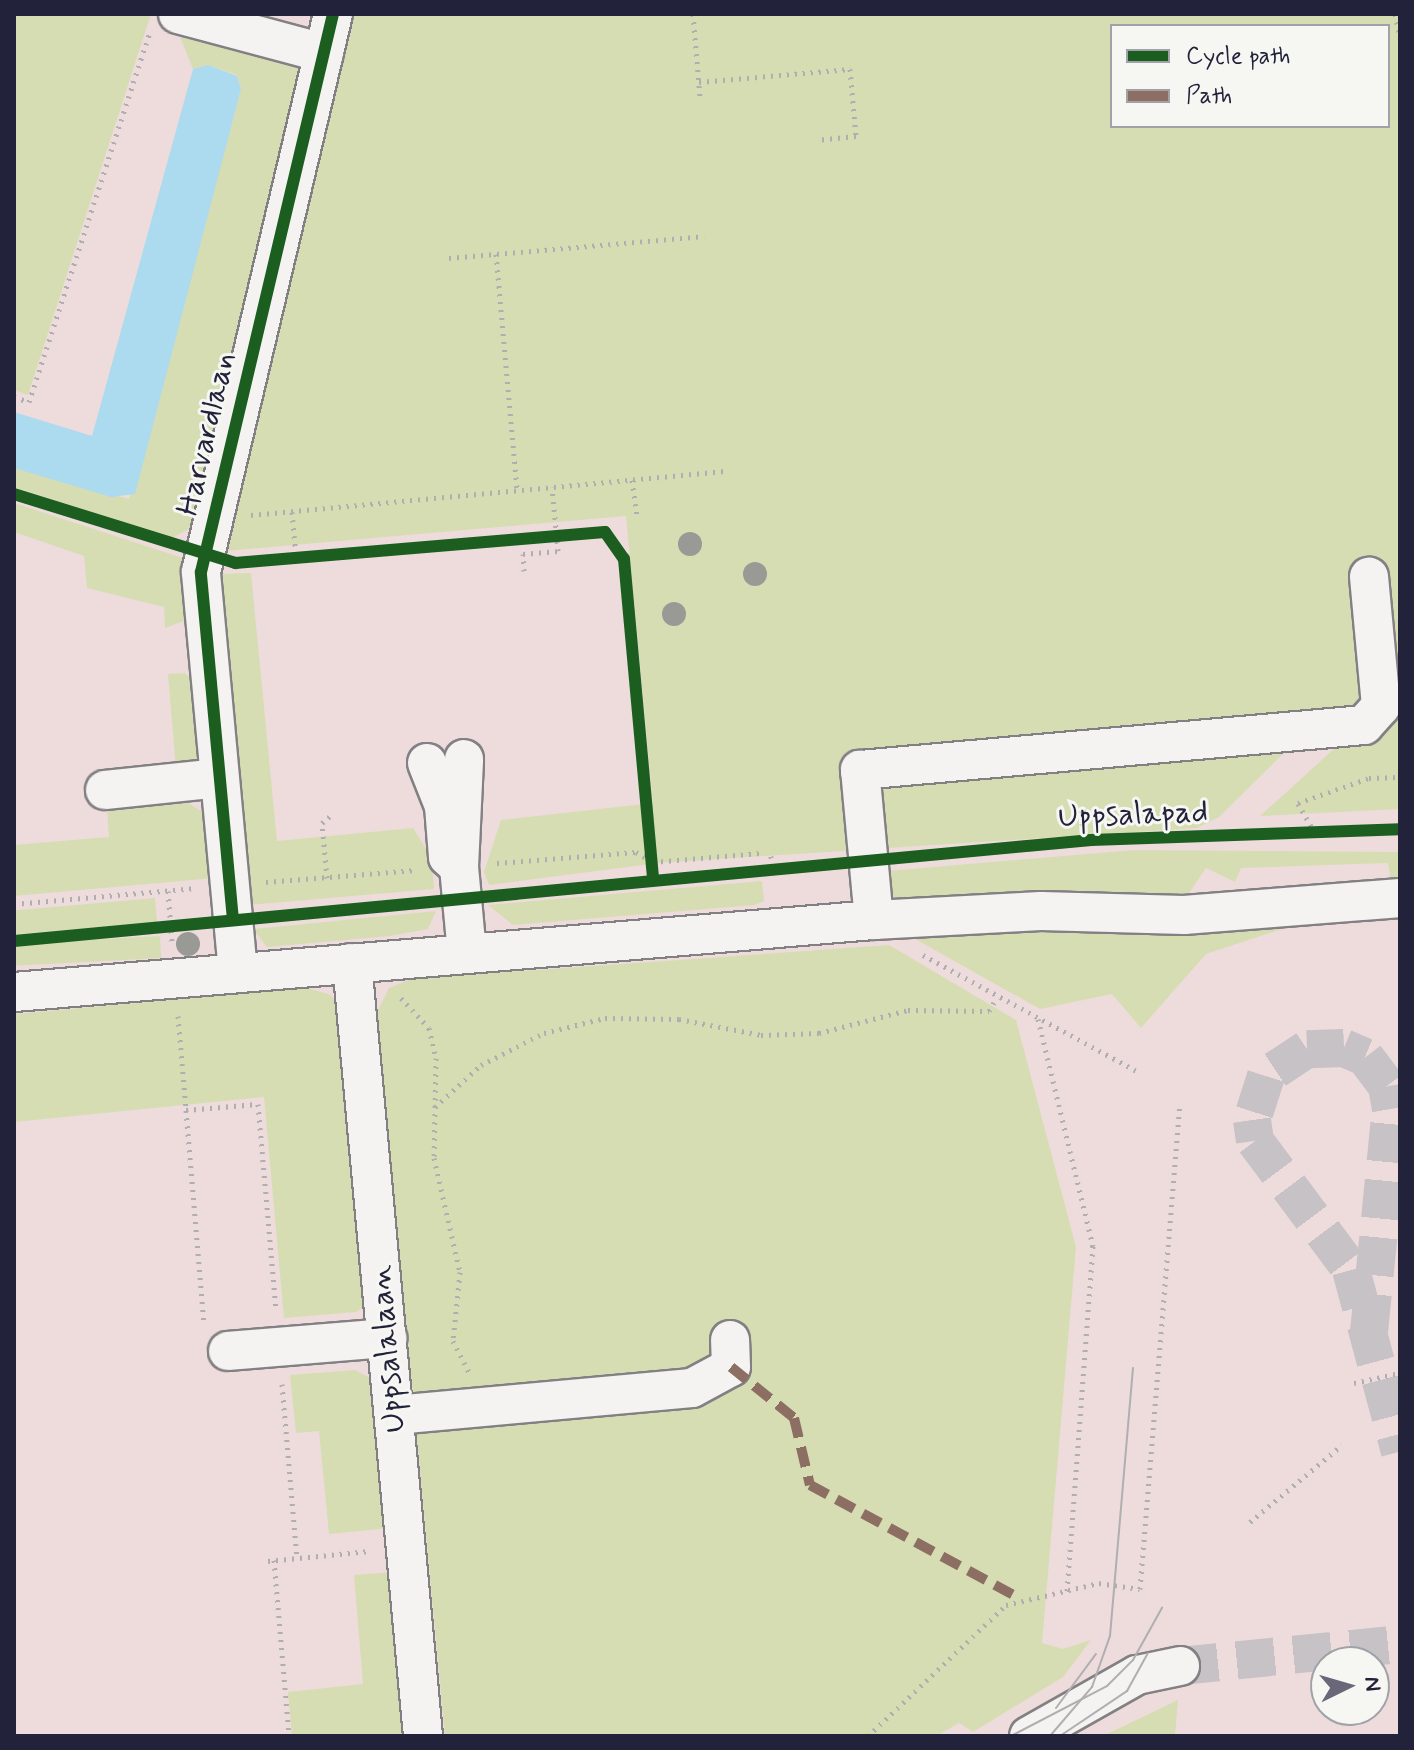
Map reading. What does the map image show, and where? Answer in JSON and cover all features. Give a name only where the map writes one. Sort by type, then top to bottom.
[{"type":"street","points":[[164,22],[322,26]]},
{"type":"street","name":"Harvardlaan","points":[[238,972],[201,572],[322,26]]},
{"type":"street","points":[[874,920],[860,770],[1364,725],[1381,706],[1369,577]]},
{"type":"street","points":[[464,759],[472,866],[467,953]]},
{"type":"street","points":[[427,763],[444,806],[448,857],[472,866]]},
{"type":"street","points":[[105,790],[219,778]]},
{"type":"street","points":[[14,992],[874,920],[1041,911],[1184,915],[1400,898]]},
{"type":"street","name":"Uppsalalaan","points":[[352,963],[423,1736]]},
{"type":"street","points":[[228,1351],[387,1338]]},
{"type":"street","points":[[395,1415],[692,1388],[731,1367],[730,1340]]},
{"type":"street","points":[[1029,1736],[1137,1675],[1180,1666]]},
{"type":"path","points":[[693,14],[700,97]]},
{"type":"path","points":[[1395,14],[1400,38]]},
{"type":"path","points":[[14,397],[29,402],[164,22]]},
{"type":"path","points":[[699,82],[850,69],[856,136],[816,140]]},
{"type":"path","points":[[449,258],[704,236]]},
{"type":"path","points":[[496,254],[517,491]]},
{"type":"path","points":[[214,518],[725,471]]},
{"type":"path","points":[[632,480],[637,514]]},
{"type":"path","points":[[524,571],[523,554],[558,551],[563,532],[552,487]]},
{"type":"path","points":[[292,512],[296,556]]},
{"type":"path","points":[[541,534],[563,532]]},
{"type":"path","points":[[281,558],[312,555]]},
{"type":"path","points":[[1315,833],[1298,803],[1369,778],[1400,777]]},
{"type":"path","points":[[327,878],[322,823],[330,816]]},
{"type":"path","points":[[1300,833],[1329,832]]},
{"type":"path","points":[[650,836],[653,880]]},
{"type":"path","points":[[472,866],[636,852],[653,862],[761,853]]},
{"type":"path","points":[[771,856],[772,870]]},
{"type":"path","points":[[757,871],[787,868]]},
{"type":"path","points":[[168,891],[203,1325],[214,1324],[228,1351]]},
{"type":"path","points":[[155,930],[233,920]]},
{"type":"path","points":[[874,920],[997,997],[1137,1071]]},
{"type":"path","points":[[352,963],[429,1028],[435,1107],[434,1158],[460,1272],[453,1341],[461,1364],[496,1406]]},
{"type":"path","points":[[435,1107],[481,1065],[544,1033],[605,1018],[679,1019],[761,1035],[819,1033],[908,1010],[989,1011],[997,997]]},
{"type":"path","points":[[1038,1019],[1093,1246],[1067,1594]]},
{"type":"path","points":[[868,1736],[1006,1605],[1067,1594],[1099,1583],[1140,1589],[1180,1103]]},
{"type":"path","points":[[186,1110],[258,1104],[297,1558]]},
{"type":"path","points":[[1354,1383],[1400,1373]]},
{"type":"path","points":[[1250,1522],[1342,1445]]},
{"type":"path","points":[[289,1736],[271,1560],[407,1548]]},
{"type":"shaded area","points":[[14,14],[1400,14],[1400,1736],[14,1736]]},
{"type":"green space","points":[[14,14],[151,14],[28,395],[14,390]]},
{"type":"green space","points":[[347,14],[1400,14],[1400,809],[1260,816],[1335,748],[1287,750],[1219,817],[1197,828],[658,863],[489,885],[484,872],[501,820],[653,803],[626,516],[225,551]]},
{"type":"green space","points":[[180,37],[302,69],[200,523],[172,538],[14,487],[14,468],[129,499],[241,89],[237,75],[208,65],[193,69]]},
{"type":"green space","points":[[14,503],[189,560],[187,620],[165,628],[164,607],[87,588],[84,556],[14,532]]},
{"type":"green space","points":[[251,573],[277,841],[413,828],[432,858],[434,889],[248,905],[220,574]]},
{"type":"green space","points":[[185,673],[198,687],[204,755],[196,767],[176,769],[168,674]]},
{"type":"green space","points":[[180,799],[209,815],[215,878],[14,896],[14,845],[109,837],[107,807]]},
{"type":"green space","points":[[1134,850],[1400,852],[1400,883],[1391,883],[1388,863],[1241,868],[1235,882],[1206,868],[1183,902],[891,919],[887,871]]},
{"type":"green space","points":[[762,881],[764,901],[755,905],[513,925],[488,905]]},
{"type":"green space","points":[[155,898],[157,922],[16,934],[14,910]]},
{"type":"green space","points":[[436,911],[428,929],[390,936],[267,947],[253,929]]},
{"type":"green space","points":[[1286,916],[1285,928],[1206,954],[1141,1028],[1112,994],[1040,1009],[908,935]]},
{"type":"green space","points":[[160,936],[161,958],[14,966],[14,944]]},
{"type":"green space","points":[[889,945],[1016,1020],[1076,1247],[1042,1643],[1063,1649],[1091,1640],[1063,1677],[973,1732],[959,1723],[936,1736],[445,1736],[377,1012],[389,988],[411,979]]},
{"type":"green space","points":[[308,988],[331,995],[343,1013],[371,1302],[356,1312],[284,1318],[264,1097],[14,1122],[14,1014]]},
{"type":"green space","points":[[355,1370],[376,1381],[390,1528],[329,1534],[319,1431],[296,1433],[290,1375]]},
{"type":"green space","points":[[394,1572],[409,1736],[292,1736],[288,1692],[363,1684],[354,1575]]},
{"type":"green space","points":[[1178,1700],[1175,1736],[1103,1736]]},
{"type":"water","points":[[208,65],[237,76],[241,89],[135,494],[111,497],[14,468],[14,412],[92,436],[193,69]]},
{"type":"tunnel","points":[[1369,1332],[1391,1109],[1387,1086],[1365,1057],[1344,1048],[1307,1049],[1266,1076],[1252,1120],[1255,1141],[1351,1270],[1400,1451]]},
{"type":"tunnel","points":[[1180,1666],[1400,1644]]},
{"type":"tram line","points":[[1050,1736],[1092,1687],[1110,1636],[1133,1368]]},
{"type":"tram line","points":[[1011,1736],[1107,1686],[1133,1660],[1162,1608]]},
{"type":"tram line","points":[[1060,1736],[1127,1691],[1148,1653]]},
{"type":"tram line","points":[[1056,1708],[1096,1654]]},
{"type":"marked path","points":[[731,1367],[794,1418],[810,1485],[1021,1599]]},
{"type":"cycle path","points":[[233,920],[201,572],[333,14]]},
{"type":"cycle path","points":[[14,494],[235,563],[605,532],[624,559],[653,880]]},
{"type":"cycle path","name":"Uppsalapad","points":[[14,941],[1091,840],[1400,829]]}]
